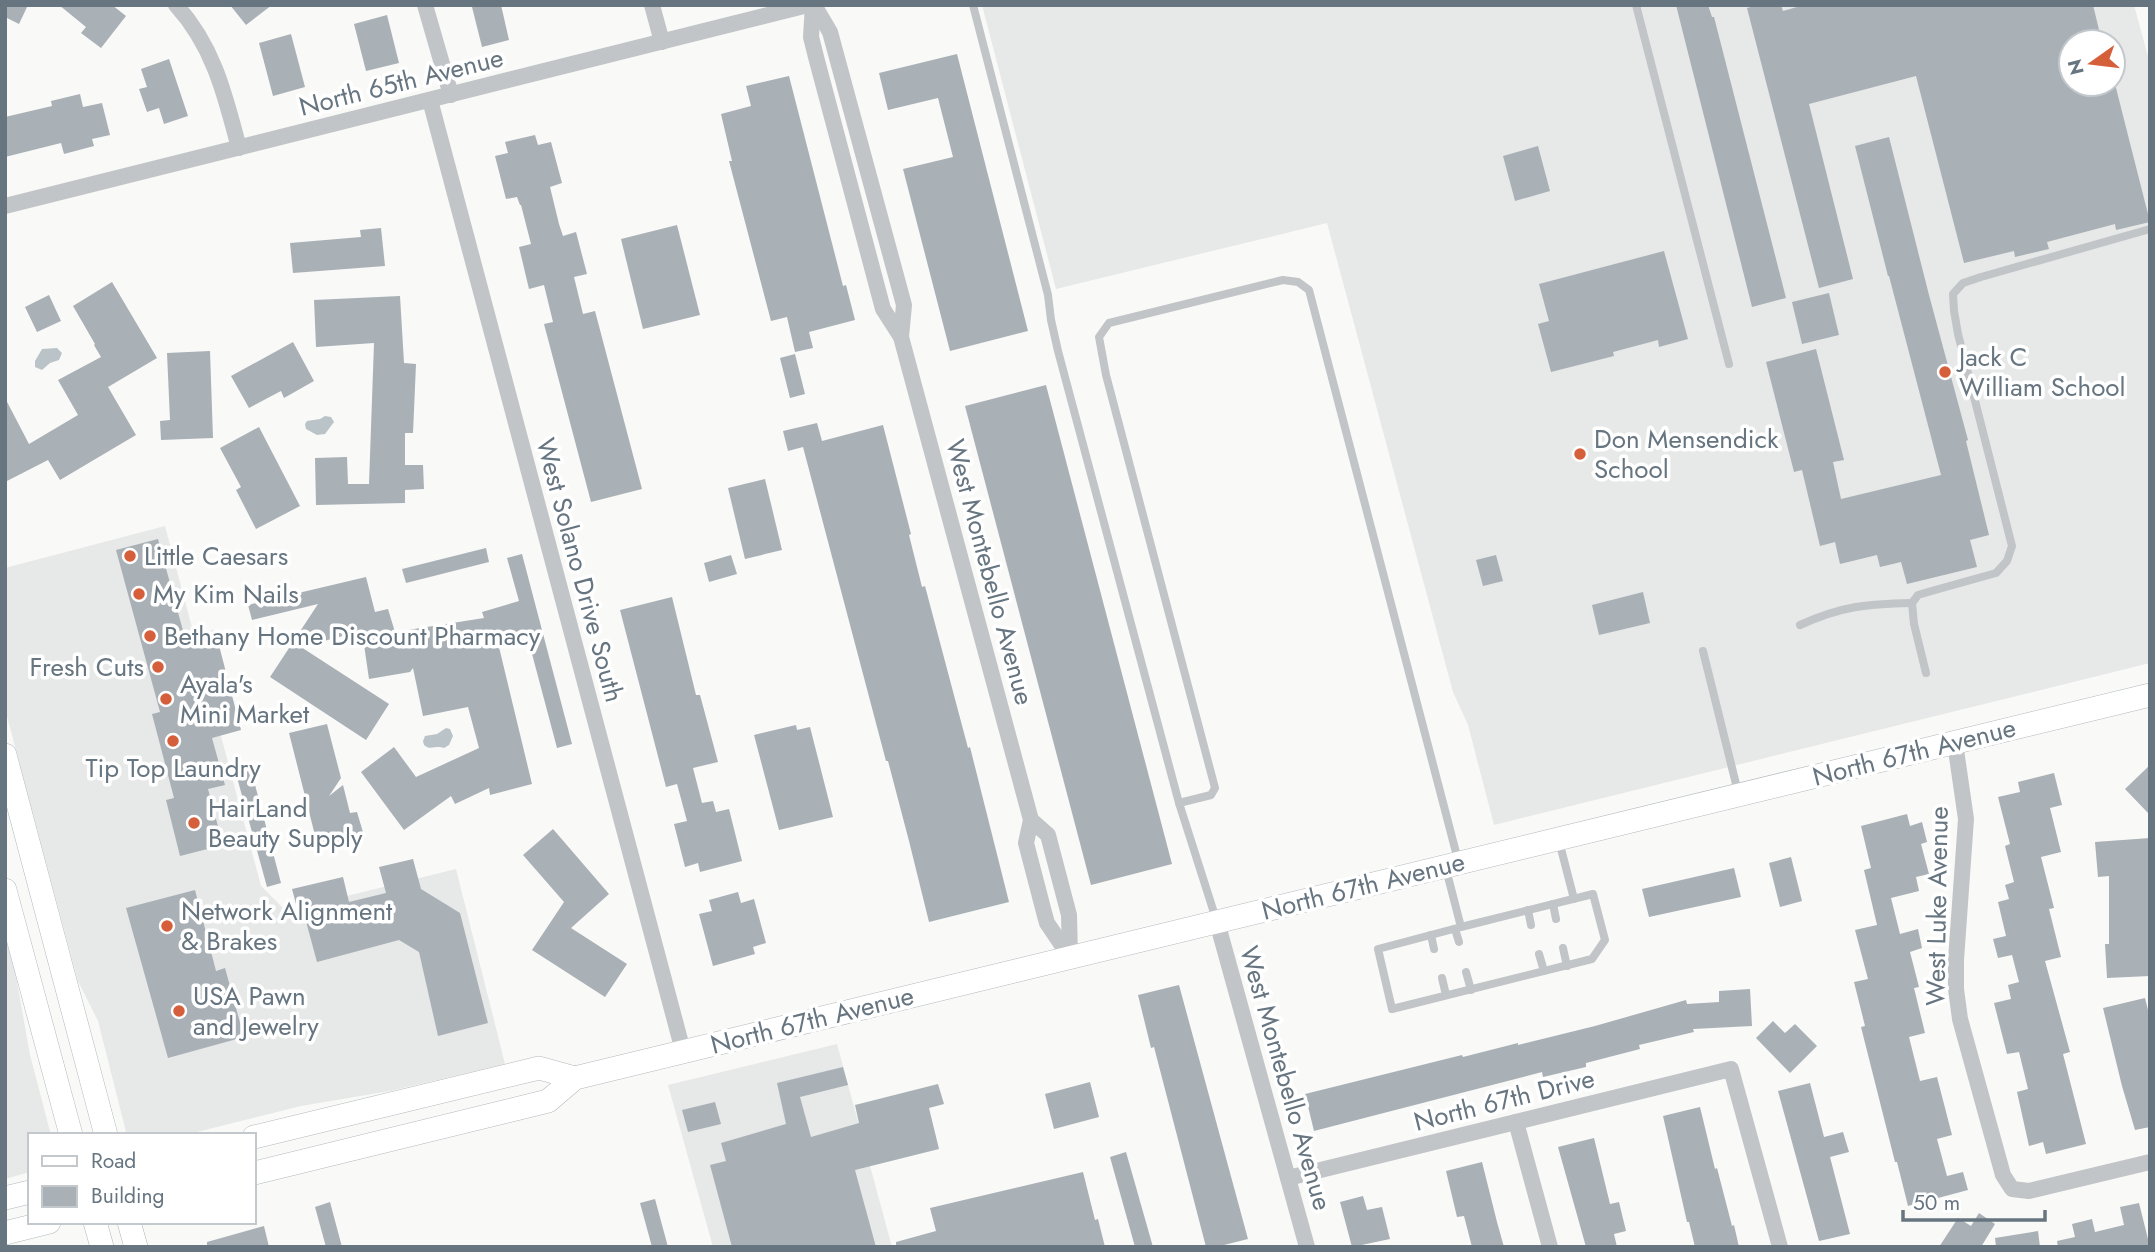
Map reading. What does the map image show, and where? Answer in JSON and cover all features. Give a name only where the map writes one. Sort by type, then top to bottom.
[{"type":"main road","name":"North 67th Avenue","points":[[256,1137],[540,1068],[575,1077],[2150,695]]},
{"type":"main road","points":[[5,755],[105,1133]]},
{"type":"main road","points":[[5,890],[70,1133]]},
{"type":"main road","name":"North 67th Avenue","points":[[256,1173],[548,1101],[575,1077]]},
{"type":"main road","points":[[5,1198],[28,1192]]},
{"type":"main road","points":[[5,1233],[41,1224]]},
{"type":"main road","points":[[96,1224],[102,1247]]},
{"type":"main road","points":[[130,1224],[136,1247]]},
{"type":"street","points":[[176,5],[211,56],[220,78],[239,148]]},
{"type":"street","points":[[425,5],[451,95]]},
{"type":"street","points":[[652,5],[662,42]]},
{"type":"street","name":"North 65th Avenue","points":[[5,206],[812,5]]},
{"type":"street","name":"West Montebello Avenue","points":[[812,5],[830,32],[904,304],[901,337],[1031,820],[1026,843],[1045,916],[1070,957]]},
{"type":"street","name":"West Solano Drive South","points":[[430,100],[683,1051]]},
{"type":"street","name":"West Luke Avenue","points":[[1955,743],[1966,819],[1956,960],[1960,1019],[2003,1175],[2012,1189],[2029,1191],[2150,1162]]},
{"type":"street","name":"West Montebello Avenue","points":[[1031,820],[1048,835],[1069,915],[1070,957]]},
{"type":"street","name":"West Montebello Avenue","points":[[1217,922],[1307,1247]]},
{"type":"street","name":"North 67th Drive","points":[[1288,1178],[1731,1069],[1780,1247]]},
{"type":"street","points":[[1516,1122],[1550,1247]]},
{"type":"lane","points":[[973,5],[1048,295],[1058,351],[1179,803],[1217,922]]},
{"type":"lane","points":[[1636,5],[1729,365]]},
{"type":"lane","points":[[1926,673],[1914,624],[1912,603],[1919,595],[1996,573],[2007,561],[2012,546],[1958,334],[1953,294],[1963,283],[1981,276],[2150,229]]},
{"type":"lane","points":[[1179,803],[1212,795],[1215,788],[1106,375],[1099,337],[1109,323],[1283,280],[1298,282],[1309,290],[1452,865],[1459,942]]},
{"type":"lane","points":[[1800,625],[1828,612],[1868,604],[1912,603]]},
{"type":"lane","points":[[1703,651],[1738,795]]},
{"type":"lane","points":[[1558,839],[1574,899]]},
{"type":"lane","points":[[1593,894],[1605,940],[1592,959],[1392,1009],[1378,949],[1574,899],[1593,894]]},
{"type":"lane","points":[[1553,904],[1556,919]]},
{"type":"lane","points":[[1528,910],[1531,925]]},
{"type":"lane","points":[[1430,935],[1434,949]]},
{"type":"lane","points":[[1563,948],[1567,965]]},
{"type":"lane","points":[[1539,954],[1544,971]]},
{"type":"lane","points":[[1466,972],[1471,989]]},
{"type":"lane","points":[[1441,978],[1447,995]]},
{"type":"shaded area","points":[[982,5],[2134,5],[2150,64],[2150,663],[1494,825],[1468,725],[1453,692],[1327,223],[1056,289]]},
{"type":"shaded area","points":[[57,348],[62,353],[59,360],[42,370],[35,367],[35,361],[42,349]]},
{"type":"shaded area","points":[[331,417],[334,422],[325,434],[317,435],[306,429],[307,421]]},
{"type":"shaded area","points":[[165,526],[261,886],[286,911],[456,869],[505,1064],[390,1091],[301,1106],[193,1133],[127,1133],[98,1021],[78,981],[5,709],[5,568]]},
{"type":"shaded area","points":[[446,728],[450,729],[453,736],[449,745],[444,748],[429,748],[424,745],[425,736],[437,734]]},
{"type":"shaded area","points":[[5,935],[16,976],[30,1055],[50,1133],[28,1133],[28,1173],[5,1179]]},
{"type":"shaded area","points":[[837,1044],[892,1247],[713,1247],[668,1085]]},
{"type":"building","points":[[5,5],[28,5],[19,24],[5,17]]},
{"type":"building","points":[[59,5],[112,5],[126,16],[101,48],[81,33],[86,27]]},
{"type":"building","points":[[230,5],[272,5],[246,25]]},
{"type":"building","points":[[501,5],[509,40],[482,47],[472,7]]},
{"type":"building","points":[[1676,5],[1708,5],[1714,17],[1786,298],[1752,307]]},
{"type":"building","points":[[1781,5],[1783,11],[1804,5],[2093,5],[2099,28],[2057,28],[2057,98],[2119,98],[2150,222],[2116,230],[2115,224],[2047,242],[2049,249],[2015,257],[2014,251],[1964,263],[1916,76],[1809,104],[1853,279],[1819,288],[1747,8]]},
{"type":"building","points":[[387,15],[399,63],[366,71],[354,24]]},
{"type":"building","points":[[291,34],[305,87],[273,96],[259,43]]},
{"type":"building","points":[[957,54],[1028,331],[950,351],[903,169],[953,157],[938,98],[888,110],[879,73]]},
{"type":"building","points":[[169,59],[188,116],[164,124],[159,108],[147,112],[139,89],[147,87],[141,69]]},
{"type":"building","points":[[789,76],[843,286],[846,285],[855,320],[809,332],[813,348],[795,352],[787,317],[771,321],[729,161],[732,161],[721,114],[751,106],[746,86]]},
{"type":"building","points":[[80,94],[83,107],[102,103],[110,135],[92,139],[94,146],[64,154],[61,143],[5,157],[5,117],[52,106],[51,101]]},
{"type":"building","points":[[535,135],[538,145],[551,142],[562,183],[550,187],[559,224],[563,236],[576,232],[587,274],[574,277],[583,314],[595,311],[642,489],[591,502],[544,324],[553,322],[544,285],[529,289],[519,247],[531,244],[517,197],[506,199],[495,156],[508,153],[505,142]]},
{"type":"building","points":[[1889,137],[1968,440],[1966,441],[1989,535],[1970,540],[1977,567],[1907,584],[1901,562],[1880,567],[1877,555],[1840,564],[1835,542],[1820,546],[1802,470],[1794,472],[1766,362],[1816,349],[1844,460],[1833,462],[1841,499],[1941,475],[1855,146]]},
{"type":"building","points":[[1538,146],[1550,191],[1515,201],[1503,156]]},
{"type":"building","points":[[677,225],[700,315],[643,329],[621,239]]},
{"type":"building","points":[[381,228],[385,266],[293,273],[290,243],[361,237],[360,230]]},
{"type":"building","points":[[1664,251],[1688,339],[1659,347],[1658,340],[1613,352],[1614,356],[1551,372],[1538,324],[1549,321],[1539,284]]},
{"type":"building","points":[[112,282],[157,358],[108,387],[136,435],[60,480],[48,460],[5,482],[5,398],[29,444],[78,415],[58,380],[101,357],[73,306]]},
{"type":"building","points":[[1829,293],[1839,335],[1802,344],[1792,302]]},
{"type":"building","points":[[49,295],[61,321],[37,332],[25,307]]},
{"type":"building","points":[[400,296],[404,363],[416,364],[413,433],[405,433],[405,465],[423,465],[424,489],[405,490],[405,503],[316,505],[315,458],[347,457],[348,484],[369,484],[374,343],[316,347],[314,300]]},
{"type":"building","points":[[293,342],[314,381],[284,398],[281,391],[249,408],[231,376]]},
{"type":"building","points":[[210,351],[213,438],[161,440],[160,421],[170,420],[167,353]]},
{"type":"building","points":[[795,354],[805,394],[790,398],[780,358]]},
{"type":"building","points":[[1046,385],[1172,864],[1091,885],[965,406]]},
{"type":"building","points":[[817,423],[822,441],[883,425],[922,587],[925,586],[968,748],[970,747],[1009,902],[929,922],[803,447],[788,451],[783,431]]},
{"type":"building","points":[[259,427],[300,506],[256,529],[236,490],[241,487],[220,448]]},
{"type":"building","points":[[765,479],[782,550],[745,559],[728,488]]},
{"type":"building","points":[[158,539],[185,638],[215,630],[241,730],[212,738],[225,785],[208,789],[223,845],[180,856],[166,800],[174,798],[152,714],[160,712],[116,550]]},
{"type":"building","points":[[486,548],[489,562],[406,583],[402,569]]},
{"type":"building","points":[[522,554],[572,744],[557,748],[527,635],[498,643],[532,784],[490,795],[489,788],[455,804],[451,796],[404,830],[361,772],[394,747],[416,777],[479,748],[468,707],[423,716],[413,668],[410,672],[369,679],[362,631],[301,647],[389,704],[366,740],[270,677],[318,604],[252,620],[248,605],[366,577],[375,612],[388,609],[395,632],[484,618],[482,612],[519,601],[507,558]]},
{"type":"building","points":[[731,555],[737,574],[709,582],[704,563]]},
{"type":"building","points":[[1496,555],[1503,581],[1483,586],[1476,560]]},
{"type":"building","points":[[1643,592],[1650,623],[1599,635],[1592,605]]},
{"type":"building","points":[[672,597],[696,695],[700,695],[718,762],[693,768],[702,803],[713,801],[716,812],[729,809],[742,861],[700,872],[698,863],[685,867],[674,824],[687,821],[677,784],[666,787],[620,610]]},
{"type":"building","points":[[327,724],[341,778],[329,796],[343,785],[350,813],[357,812],[365,839],[319,851],[289,733]]},
{"type":"building","points":[[796,725],[797,730],[810,727],[833,817],[779,830],[754,735]]},
{"type":"building","points":[[2150,765],[2150,815],[2125,789]]},
{"type":"building","points":[[250,766],[281,883],[267,887],[235,770]]},
{"type":"building","points":[[2054,773],[2062,805],[2050,808],[2061,852],[2041,857],[2054,908],[2049,909],[2061,957],[2045,961],[2070,1052],[2063,1054],[2086,1144],[2046,1154],[2043,1142],[2029,1146],[2017,1092],[2028,1089],[2019,1052],[2007,1054],[1994,1003],[2011,999],[2008,985],[2019,982],[2012,955],[1998,958],[1993,939],[2006,936],[1998,902],[2009,899],[2005,885],[2014,882],[2005,846],[2010,844],[1998,797],[2020,792],[2018,782]]},
{"type":"building","points":[[1907,814],[1910,826],[1922,822],[1927,842],[1921,844],[1929,874],[1916,877],[1919,891],[1891,898],[1900,934],[1918,929],[1922,948],[1910,952],[1919,987],[1914,988],[1925,1033],[1909,1037],[1920,1081],[1937,1077],[1952,1135],[1937,1139],[1947,1176],[1963,1172],[1968,1190],[1908,1206],[1861,1027],[1865,1026],[1854,982],[1868,979],[1855,930],[1877,925],[1864,870],[1871,868],[1861,826]]},
{"type":"building","points":[[553,829],[609,894],[571,928],[627,964],[605,997],[532,950],[564,902],[523,855]]},
{"type":"building","points":[[2150,838],[2150,976],[2107,978],[2105,944],[2109,944],[2109,876],[2098,877],[2095,842]]},
{"type":"building","points":[[1791,857],[1802,901],[1780,907],[1769,863]]},
{"type":"building","points":[[413,859],[421,889],[460,913],[488,1023],[438,1036],[419,952],[399,940],[317,962],[301,903],[296,904],[292,889],[343,877],[349,902],[386,893],[379,867]]},
{"type":"building","points":[[1734,868],[1741,897],[1649,917],[1642,889]]},
{"type":"building","points":[[195,890],[216,971],[225,968],[244,1037],[168,1058],[126,908]]},
{"type":"building","points":[[738,892],[741,903],[754,899],[766,943],[753,947],[755,954],[713,966],[699,914],[712,911],[709,900]]},
{"type":"building","points":[[1179,985],[1248,1239],[1216,1247],[1206,1247],[1138,995]]},
{"type":"building","points":[[1750,989],[1752,1026],[1693,1029],[1694,1032],[1639,1045],[1640,1049],[1586,1063],[1586,1067],[1543,1077],[1542,1072],[1314,1131],[1305,1094],[1462,1055],[1463,1057],[1518,1045],[1686,1000],[1687,1004],[1719,1002],[1719,991]]},
{"type":"building","points":[[2145,998],[2150,1018],[2150,1127],[2135,1130],[2103,1008]]},
{"type":"building","points":[[1773,1021],[1785,1033],[1795,1024],[1817,1046],[1790,1073],[1756,1038]]},
{"type":"building","points":[[843,1067],[848,1085],[800,1097],[811,1137],[859,1123],[855,1105],[938,1084],[944,1104],[929,1108],[939,1149],[855,1170],[876,1247],[732,1247],[710,1165],[726,1161],[721,1143],[786,1124],[777,1083]]},
{"type":"building","points":[[1090,1082],[1099,1117],[1054,1129],[1045,1094]]},
{"type":"building","points":[[1810,1083],[1824,1137],[1843,1132],[1849,1152],[1830,1157],[1850,1234],[1819,1241],[1778,1091]]},
{"type":"building","points":[[715,1102],[721,1124],[688,1132],[682,1110]]},
{"type":"building","points":[[1700,1107],[1715,1169],[1717,1168],[1739,1247],[1695,1247],[1687,1222],[1663,1116]]},
{"type":"building","points":[[1594,1138],[1610,1204],[1619,1202],[1626,1231],[1614,1234],[1617,1247],[1586,1247],[1558,1147]]},
{"type":"building","points":[[1126,1152],[1153,1247],[1135,1247],[1110,1157]]},
{"type":"building","points":[[1482,1162],[1504,1247],[1472,1247],[1464,1216],[1457,1217],[1446,1171]]},
{"type":"building","points":[[1083,1172],[1105,1247],[896,1247],[896,1242],[936,1231],[930,1208]]},
{"type":"building","points":[[1363,1196],[1367,1210],[1382,1207],[1390,1239],[1352,1247],[1340,1202]]},
{"type":"building","points":[[655,1199],[668,1247],[652,1247],[640,1203]]},
{"type":"building","points":[[330,1202],[342,1247],[326,1247],[315,1207]]},
{"type":"building","points":[[2139,1203],[2150,1247],[2058,1247],[2057,1241],[2075,1237],[2072,1224],[2092,1219],[2095,1232],[2124,1225],[2120,1207]]},
{"type":"building","points":[[1979,1213],[1995,1224],[1981,1247],[1939,1247],[1958,1218],[1971,1226]]},
{"type":"building","points":[[264,1226],[269,1247],[207,1247],[207,1242]]},
{"type":"building","points":[[2038,1231],[2040,1247],[1996,1247],[1995,1238]]},
{"type":"place","name":"Jack C William School","points":[[1945,372]]},
{"type":"place","name":"Don Mensendick School","points":[[1580,454]]},
{"type":"place","name":"Little Caesars","points":[[130,556]]},
{"type":"place","name":"My Kim Nails","points":[[139,594]]},
{"type":"place","name":"Bethany Home Discount Pharmacy","points":[[150,636]]},
{"type":"place","name":"Fresh Cuts","points":[[158,667]]},
{"type":"place","name":"Ayala's Mini Market","points":[[166,699]]},
{"type":"place","name":"Tip Top Laundry","points":[[173,741]]},
{"type":"place","name":"HairLand Beauty Supply","points":[[194,823]]},
{"type":"place","name":"Network Alignment & Brakes","points":[[167,926]]},
{"type":"place","name":"USA Pawn and Jewelry","points":[[179,1011]]}]
